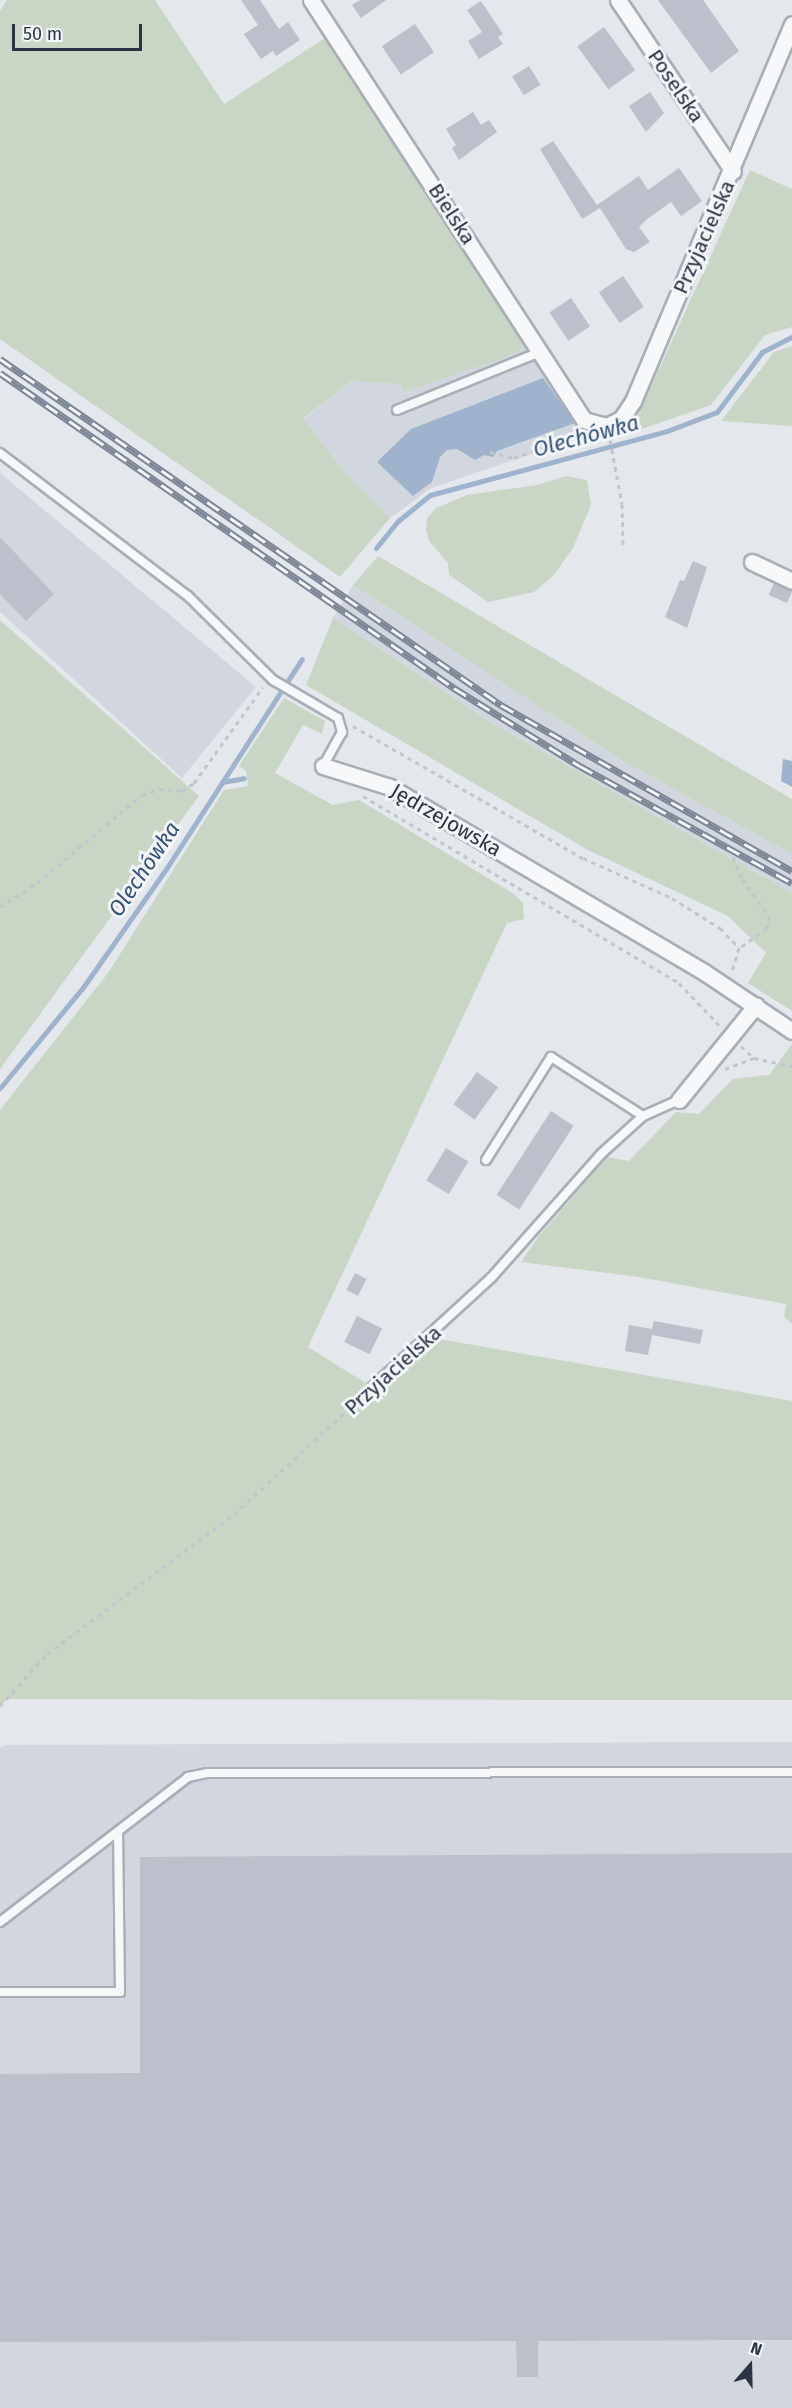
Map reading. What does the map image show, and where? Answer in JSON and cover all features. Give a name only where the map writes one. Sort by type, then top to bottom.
[{"type":"street","name":"Bielska","points":[[311,0],[542,351],[584,420],[593,425]]},
{"type":"street","name":"Poselska","points":[[618,0],[733,171]]},
{"type":"street","name":"Przyjacielska","points":[[593,425],[614,424],[631,406],[733,171],[751,116],[792,24]]},
{"type":"street","points":[[752,562],[792,581]]},
{"type":"street","name":"Jędrzejowska","points":[[323,766],[390,787],[726,986],[792,1031]]},
{"type":"street","name":"Przyjacielska","points":[[679,1100],[756,1005]]},
{"type":"lane","points":[[397,410],[542,351]]},
{"type":"lane","points":[[0,453],[188,596],[273,680],[338,718]]},
{"type":"lane","name":"Jędrzejowska","points":[[323,766],[342,732],[338,718]]},
{"type":"lane","points":[[486,1160],[551,1057],[643,1116]]},
{"type":"lane","name":"Przyjacielska","points":[[372,1387],[476,1294],[601,1154],[643,1116],[679,1100]]},
{"type":"lane","points":[[0,1922],[188,1778],[207,1773],[792,1772]]},
{"type":"lane","points":[[0,1992],[120,1992],[118,1832]]},
{"type":"path","points":[[490,452],[514,458],[593,425]]},
{"type":"path","points":[[615,460],[622,504],[623,549]]},
{"type":"path","points":[[0,907],[37,883],[142,795],[159,789],[182,791],[194,783],[262,691],[266,674]]},
{"type":"path","points":[[338,718],[583,858],[672,898],[720,928],[738,948]]},
{"type":"path","points":[[357,791],[679,983],[730,1038],[754,1058],[792,1066]]},
{"type":"path","points":[[726,986],[738,948],[767,928],[769,916],[742,879],[733,857]]},
{"type":"path","name":"Przyjacielska","points":[[0,1706],[47,1654],[234,1514],[372,1387]]},
{"type":"shaded area","points":[[527,335],[591,434],[431,488],[390,518],[346,474],[303,420],[351,381],[402,384],[404,392]]},
{"type":"shaded area","points":[[0,473],[256,687],[182,778],[0,612]]},
{"type":"shaded area","points":[[353,585],[621,760],[792,854],[792,893],[495,725],[333,618]]},
{"type":"shaded area","points":[[792,1742],[792,2408],[0,2408],[0,1748],[5,1745]]},
{"type":"green space","points":[[7,0],[155,0],[224,104],[325,38],[527,335],[519,352],[404,392],[401,384],[351,381],[303,419],[346,474],[390,518],[340,577],[0,339],[0,11]]},
{"type":"green space","points":[[750,170],[792,189],[792,327],[765,335],[711,405],[610,440],[608,434],[637,417]]},
{"type":"green space","points":[[792,346],[792,426],[721,421],[774,352]]},
{"type":"green space","points":[[566,476],[587,480],[591,505],[573,548],[553,576],[534,592],[488,602],[449,575],[448,563],[429,541],[426,530],[427,518],[436,508],[467,495],[537,485]]},
{"type":"green space","points":[[378,556],[792,799],[792,854],[621,760],[353,585]]},
{"type":"green space","points":[[333,618],[495,725],[792,893],[792,1011],[748,983],[766,953],[728,916],[588,850],[306,685]]},
{"type":"green space","points":[[0,620],[199,796],[0,1069]]},
{"type":"green space","points":[[284,698],[325,721],[322,734],[303,725],[275,773],[333,805],[359,800],[514,894],[523,903],[524,919],[507,923],[308,1347],[372,1387],[428,1337],[792,1401],[792,1700],[8,1699],[0,1706],[0,1110],[108,973],[224,790],[248,786],[246,771],[239,766]]},
{"type":"green space","points":[[792,1044],[792,1324],[784,1317],[786,1304],[639,1277],[521,1262],[539,1236],[607,1157],[629,1161],[676,1112],[699,1114],[733,1079],[769,1075]]},
{"type":"water","points":[[543,378],[575,423],[497,451],[493,457],[484,455],[475,460],[457,449],[447,450],[440,457],[432,482],[413,496],[377,462],[411,429]]},
{"type":"water","points":[[783,759],[792,761],[792,787],[781,781]]},
{"type":"building","points":[[241,0],[260,0],[279,29],[288,22],[300,40],[276,56],[273,51],[261,59],[244,34],[258,25]]},
{"type":"building","points":[[360,0],[386,0],[361,18],[352,5]]},
{"type":"building","points":[[658,0],[703,0],[739,51],[711,73]]},
{"type":"building","points":[[481,1],[503,34],[498,37],[503,44],[479,59],[468,41],[482,32],[467,10]]},
{"type":"building","points":[[415,24],[434,52],[401,75],[382,46]]},
{"type":"building","points":[[604,27],[635,70],[608,89],[577,46]]},
{"type":"building","points":[[529,66],[541,85],[524,95],[512,77]]},
{"type":"building","points":[[650,92],[664,113],[646,132],[629,106]]},
{"type":"building","points":[[473,112],[481,125],[489,120],[497,132],[459,160],[452,148],[456,145],[446,129]]},
{"type":"building","points":[[553,141],[597,205],[639,176],[648,190],[679,168],[702,201],[681,216],[671,202],[639,227],[650,242],[634,252],[626,249],[600,208],[582,219],[540,149]]},
{"type":"building","points":[[623,276],[644,307],[620,323],[599,292]]},
{"type":"building","points":[[571,298],[590,326],[568,341],[549,313]]},
{"type":"building","points":[[0,537],[54,594],[26,621],[0,594]]},
{"type":"building","points":[[693,561],[707,567],[687,628],[665,617],[680,580],[684,581]]},
{"type":"building","points":[[774,583],[792,591],[787,603],[769,595]]},
{"type":"building","points":[[477,1072],[498,1087],[475,1120],[453,1104]]},
{"type":"building","points":[[551,1111],[574,1126],[519,1210],[497,1195]]},
{"type":"building","points":[[446,1148],[468,1161],[449,1194],[426,1181]]},
{"type":"building","points":[[355,1273],[367,1279],[358,1296],[346,1290]]},
{"type":"building","points":[[357,1316],[382,1328],[369,1354],[344,1342]]},
{"type":"building","points":[[654,1321],[703,1330],[700,1344],[652,1335],[648,1355],[625,1351],[629,1325],[652,1329]]},
{"type":"building","points":[[792,1853],[792,2340],[538,2341],[538,2377],[517,2377],[516,2341],[0,2342],[0,2074],[140,2073],[140,1857]]},
{"type":"waterway","name":"Olechówka","points":[[376,548],[398,521],[430,495],[667,431],[717,412],[762,352],[792,337]]},
{"type":"waterway","name":"Olechówka","points":[[0,1088],[84,986],[166,869],[302,659]]},
{"type":"waterway","points":[[222,782],[244,778]]},
{"type":"railway","points":[[0,359],[501,705],[792,871]]},
{"type":"railway","points":[[0,373],[454,688],[580,766],[792,883]]}]
